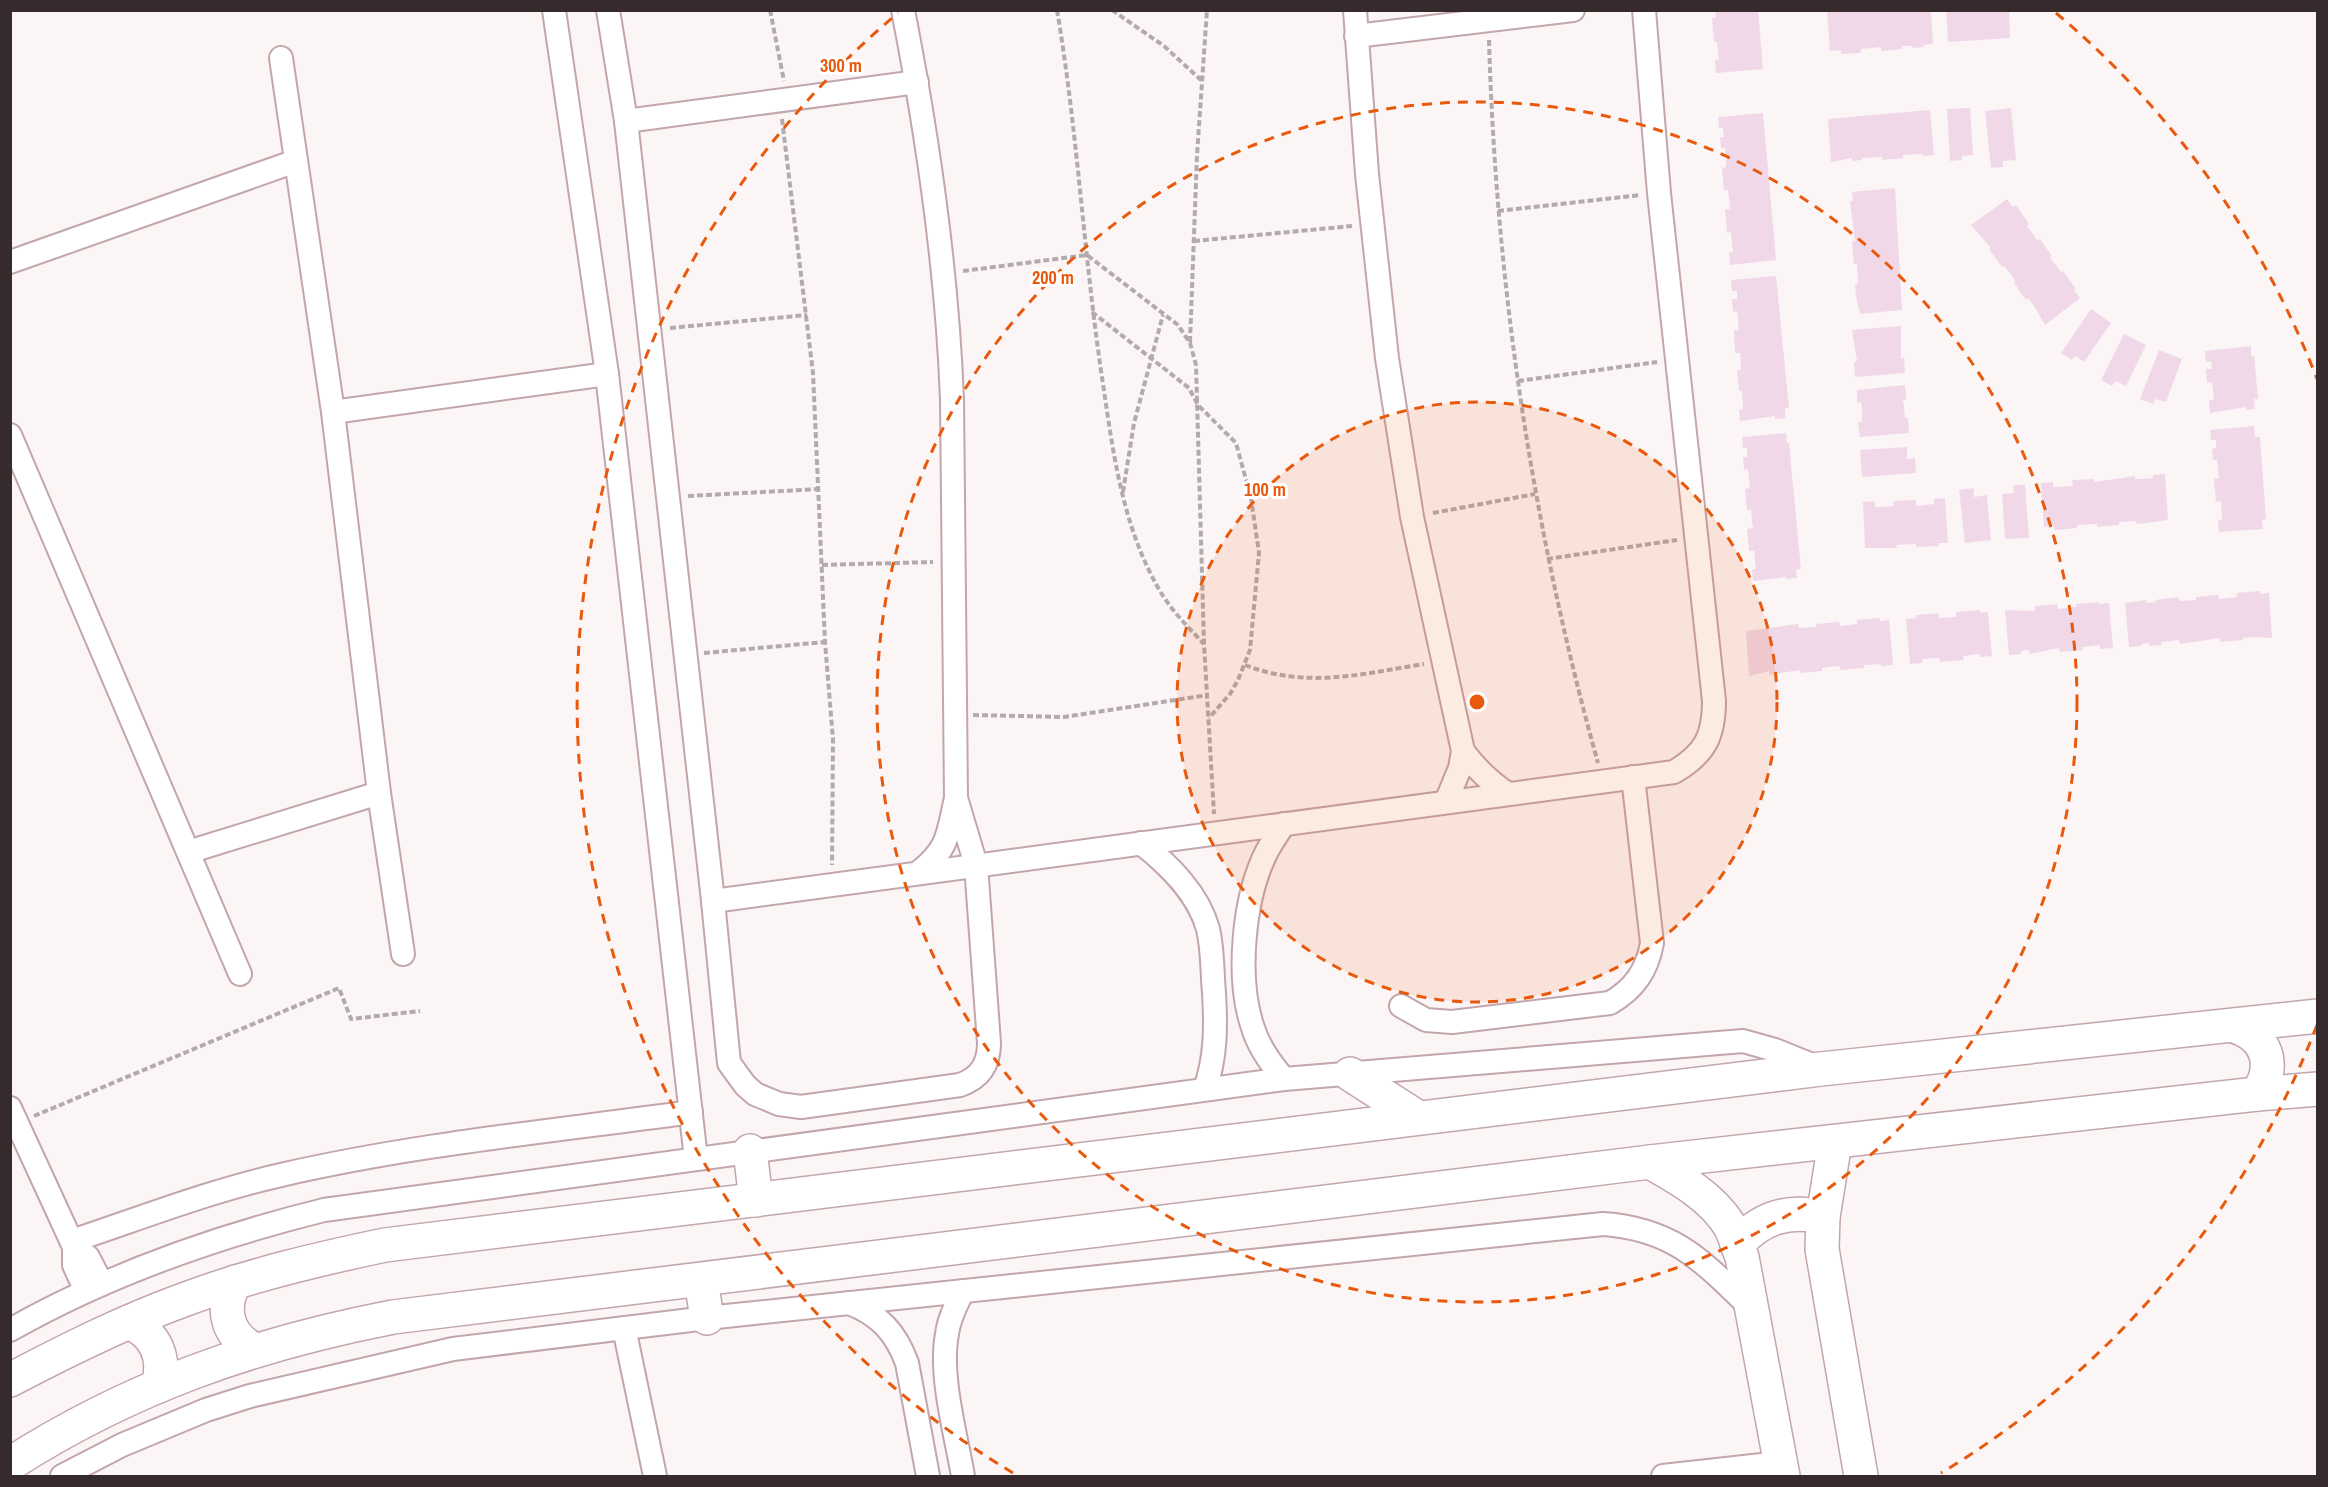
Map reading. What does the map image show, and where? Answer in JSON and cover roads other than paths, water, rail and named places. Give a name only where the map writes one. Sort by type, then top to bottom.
[{"type":"street","points":[[554,10],[607,374],[696,1159]]},
{"type":"street","points":[[608,10],[626,121],[729,1063],[736,1075],[756,1094],[778,1104],[801,1107],[960,1085],[969,1082],[983,1069],[987,1061],[989,1043],[976,865],[956,798]]},
{"type":"street","points":[[903,10],[917,82],[943,273],[950,333],[952,399],[956,798],[947,838],[936,859],[919,872]]},
{"type":"street","points":[[1355,10],[1372,224],[1387,358],[1412,517],[1463,751],[1460,768],[1446,802]]},
{"type":"street","points":[[1356,36],[1573,10]]},
{"type":"street","points":[[713,901],[1674,772],[1689,763],[1702,751],[1710,735],[1714,718],[1713,701],[1659,193],[1644,10]]},
{"type":"street","points":[[281,58],[333,412],[379,793],[403,954]]},
{"type":"street","points":[[626,121],[917,82]]},
{"type":"street","points":[[10,262],[296,161]]},
{"type":"street","points":[[333,412],[607,374]]},
{"type":"street","points":[[10,435],[19,476],[188,852],[240,974]]},
{"type":"street","points":[[1463,751],[1475,768],[1508,794]]},
{"type":"street","points":[[1401,1006],[1426,1020],[1452,1022],[1610,1003],[1632,988],[1646,967],[1652,943],[1633,777]]},
{"type":"street","points":[[188,852],[379,793]]},
{"type":"street","points":[[1284,824],[1266,852],[1254,888],[1246,924],[1244,966],[1253,1030],[1262,1049],[1284,1079]]},
{"type":"street","points":[[1141,843],[1168,865],[1191,894],[1207,927],[1216,1034],[1213,1062],[1205,1089]]},
{"type":"street","points":[[1207,927],[1246,924]]},
{"type":"street","points":[[10,1380],[71,1348],[186,1299],[235,1282],[304,1263],[385,1245],[1821,1069],[2318,1016]]},
{"type":"street","points":[[2234,1026],[2252,1034],[2259,1040],[2267,1058],[2266,1077],[2257,1094]]},
{"type":"street","points":[[1216,1034],[1253,1030]]},
{"type":"street","points":[[10,1330],[94,1287],[176,1254],[225,1237],[324,1210],[1284,1079],[1743,1041],[1775,1050],[1821,1069]]},
{"type":"street","points":[[1350,1074],[1417,1117]]},
{"type":"street","points":[[10,1464],[74,1426],[158,1386],[255,1350],[338,1328],[393,1317],[1650,1162],[2318,1089]]},
{"type":"street","points":[[73,1244],[207,1195],[278,1175],[419,1149],[691,1112]]},
{"type":"street","points":[[13,1119],[73,1244],[88,1257],[94,1287]]},
{"type":"street","points":[[1835,1142],[1823,1217],[1822,1249],[1861,1476]]},
{"type":"street","points":[[750,1151],[756,1200]]},
{"type":"street","points":[[1650,1162],[1683,1180],[1709,1200],[1730,1226],[1742,1257],[1782,1470],[1663,1476]]},
{"type":"street","points":[[1737,1245],[1757,1226],[1782,1215],[1809,1214],[1823,1217]]},
{"type":"street","points":[[62,1476],[164,1426],[250,1396],[453,1349],[706,1318],[1603,1224],[1639,1228],[1672,1241],[1705,1264],[1752,1309]]},
{"type":"street","points":[[701,1280],[706,1318]]},
{"type":"street","points":[[235,1282],[227,1301],[228,1321],[238,1339],[255,1350]]},
{"type":"street","points":[[963,1291],[950,1320],[945,1354],[963,1476]]},
{"type":"street","points":[[849,1303],[866,1309],[880,1319],[902,1347],[928,1476]]},
{"type":"street","points":[[129,1322],[147,1333],[159,1351],[161,1362],[158,1386]]},
{"type":"street","points":[[624,1328],[655,1476]]}]
